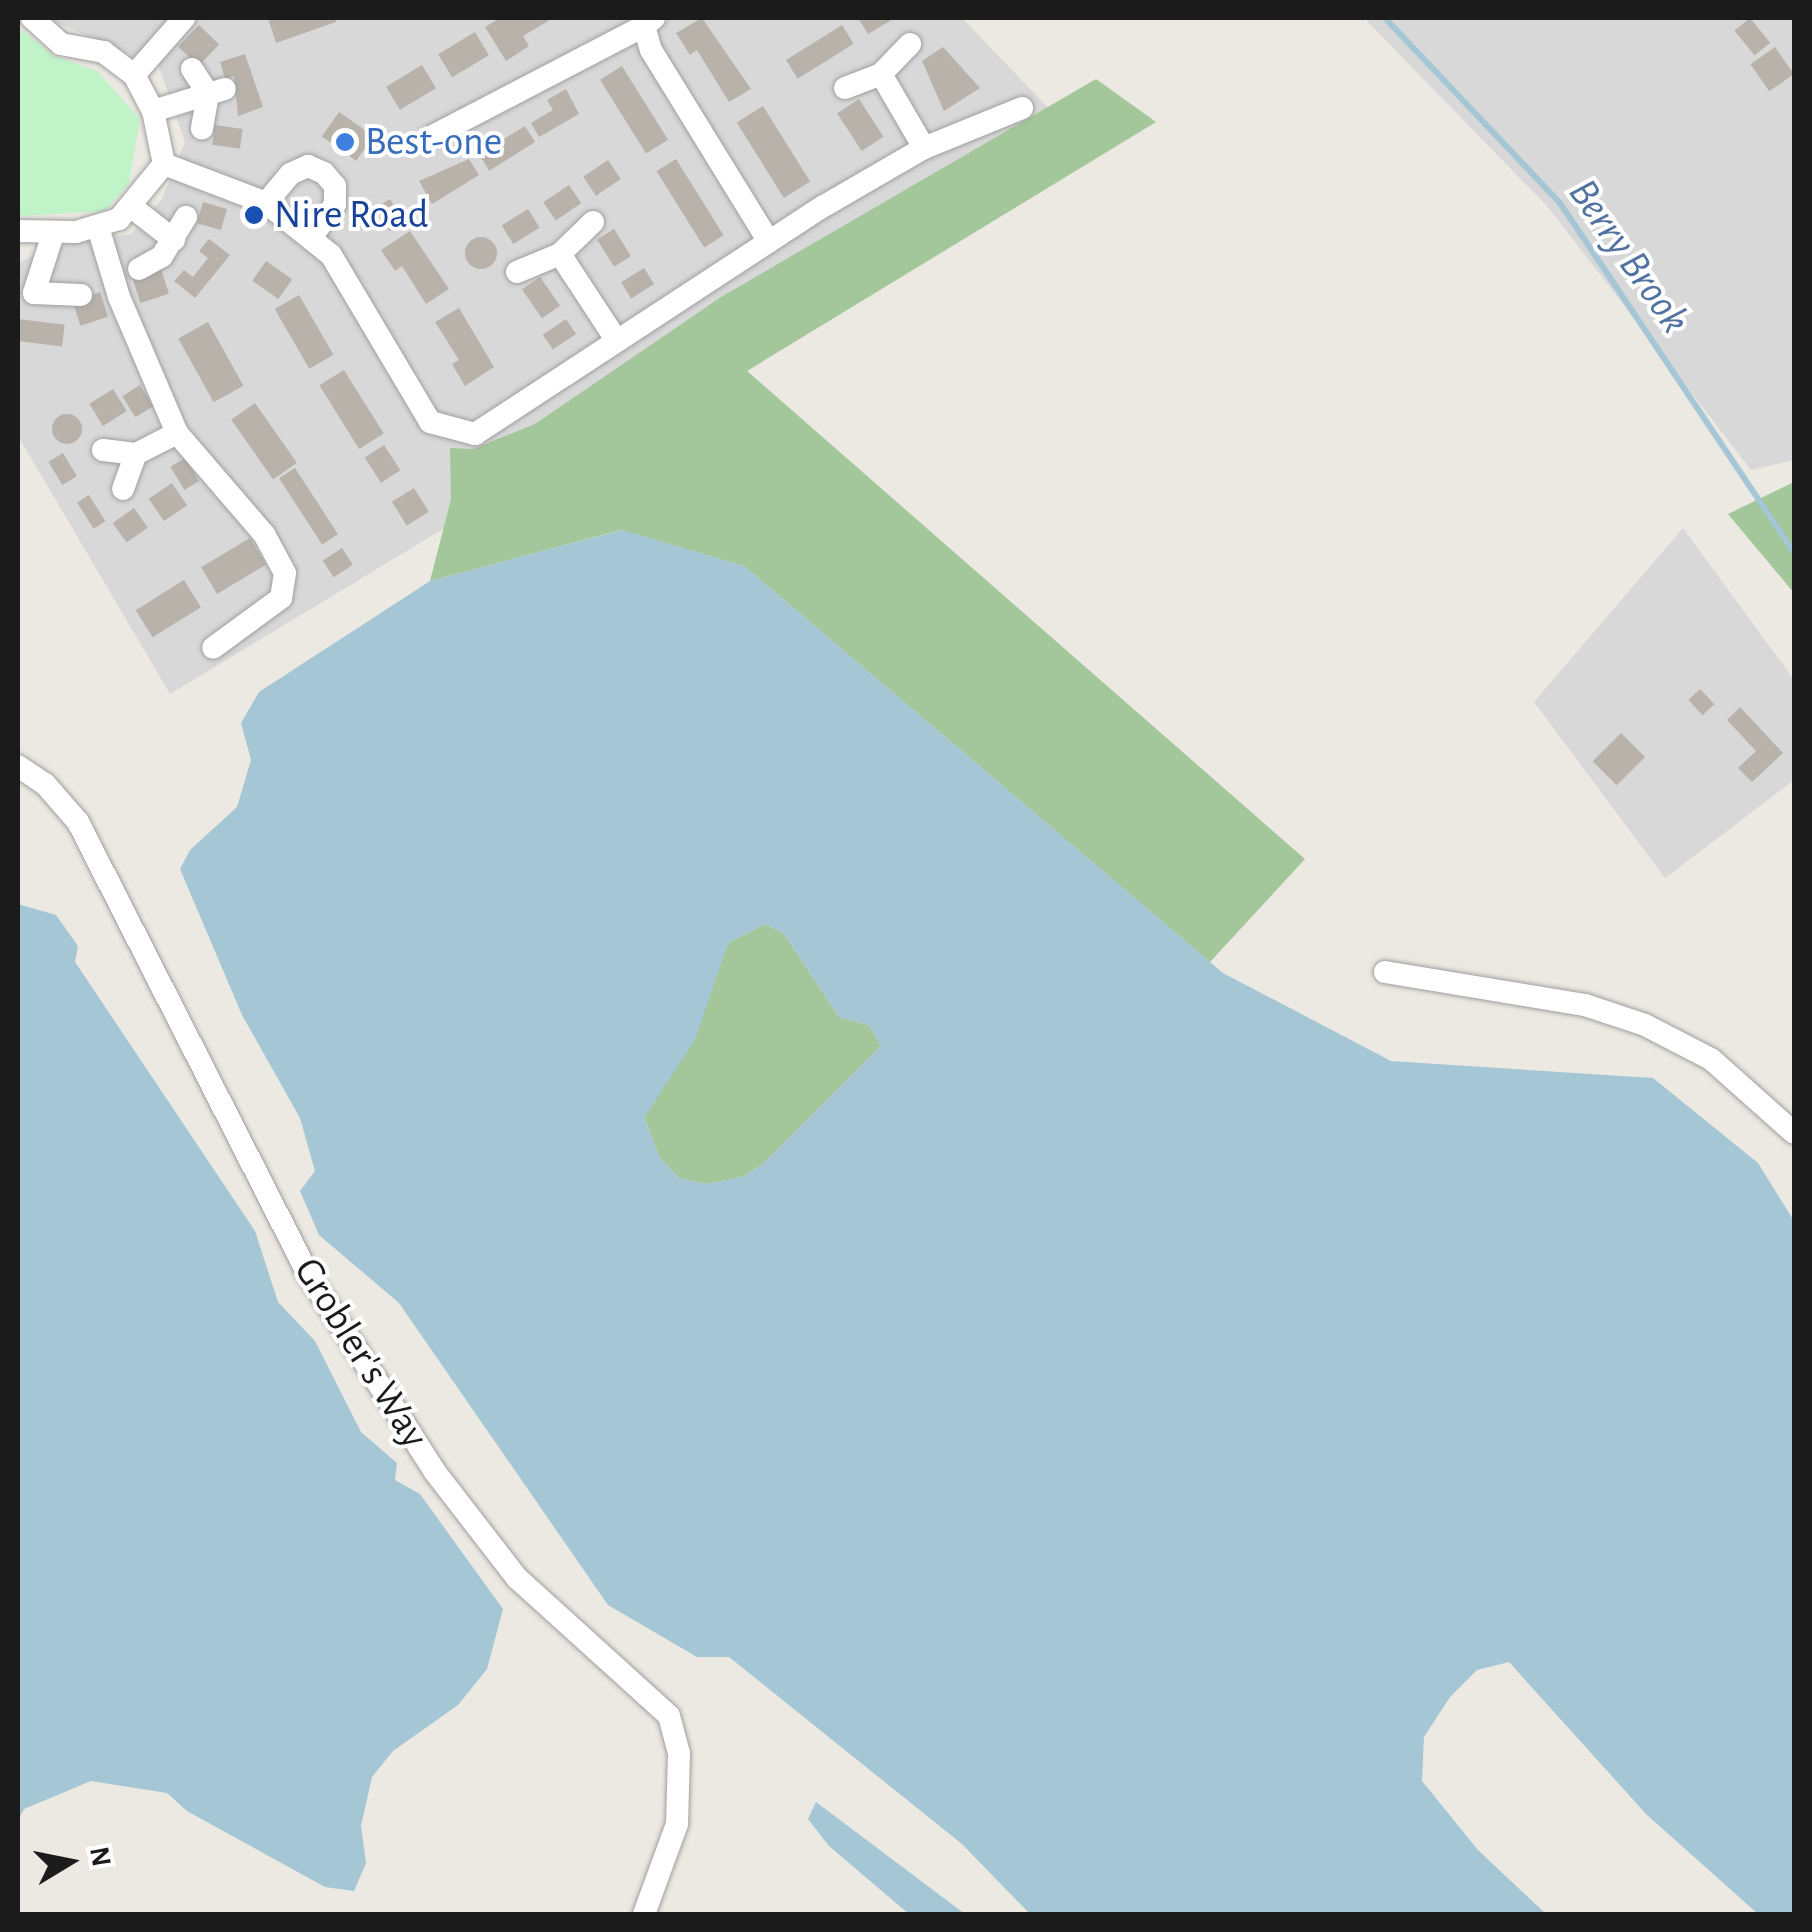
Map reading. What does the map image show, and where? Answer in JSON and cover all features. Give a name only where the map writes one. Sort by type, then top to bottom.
[{"type":"street","points":[[18,231],[53,234],[98,226],[134,208],[164,164],[153,111],[134,74],[104,52],[61,44],[32,18]]},
{"type":"street","points":[[134,74],[184,18]]},
{"type":"street","points":[[431,137],[649,22],[651,50],[769,242]]},
{"type":"street","points":[[845,88],[882,74],[910,44]]},
{"type":"street","points":[[192,69],[216,92]]},
{"type":"street","points":[[882,74],[924,148]]},
{"type":"street","points":[[153,111],[216,92]]},
{"type":"street","points":[[202,128],[216,92]]},
{"type":"street","points":[[164,164],[266,203],[331,255],[430,422],[454,433],[475,434],[769,242],[924,148],[1022,108]]},
{"type":"street","points":[[266,203],[290,174],[308,166],[324,173],[335,186],[336,204],[311,238]]},
{"type":"street","points":[[134,208],[174,240]]},
{"type":"street","points":[[140,269],[174,240],[186,217]]},
{"type":"street","points":[[517,272],[560,254],[593,222]]},
{"type":"street","points":[[98,226],[118,297],[177,433],[264,534],[285,574],[281,598],[213,648]]},
{"type":"street","points":[[53,234],[26,292],[81,294]]},
{"type":"street","points":[[560,254],[617,341]]},
{"type":"street","points":[[103,450],[136,454],[177,433]]},
{"type":"street","points":[[123,488],[136,454]]},
{"type":"street","name":"Grobler's Way","points":[[18,766],[45,784],[78,822],[308,1274],[435,1472],[517,1578],[669,1716],[679,1754],[677,1824],[644,1914]]},
{"type":"street","points":[[1384,972],[1585,1005],[1645,1024],[1711,1059],[1794,1133]]},
{"type":"shaded area","points":[[46,18],[962,18],[1082,143],[170,694],[18,436],[18,263],[57,244],[131,234],[162,199],[185,142],[159,67]]},
{"type":"shaded area","points":[[1364,18],[1794,18],[1794,460],[1751,470],[1548,207]]},
{"type":"shaded area","points":[[1683,528],[1794,680],[1794,780],[1665,878],[1534,702]]},
{"type":"green space","points":[[18,27],[53,55],[97,71],[140,119],[129,183],[105,211],[18,216]]},
{"type":"green space","points":[[1096,79],[1156,122],[747,371],[1305,859],[1210,962],[744,566],[621,530],[430,581],[451,499],[450,448],[473,449],[535,424],[721,297]]},
{"type":"green space","points":[[1794,482],[1794,593],[1728,514]]},
{"type":"green space","points":[[766,924],[784,934],[839,1017],[869,1025],[881,1046],[762,1165],[742,1177],[706,1184],[679,1178],[660,1158],[644,1118],[712,988],[728,943]]},
{"type":"water","points":[[622,530],[744,566],[1223,973],[1391,1061],[1653,1078],[1758,1163],[1794,1221],[1794,1914],[1758,1914],[1646,1814],[1509,1662],[1477,1670],[1450,1697],[1424,1737],[1422,1781],[1478,1850],[1546,1914],[1030,1914],[962,1844],[729,1657],[697,1657],[608,1605],[399,1303],[319,1235],[300,1191],[315,1171],[300,1118],[242,1015],[180,869],[190,850],[237,807],[251,760],[241,723],[259,692],[430,581]],"holes":[[[766,924],[784,934],[839,1017],[869,1025],[881,1046],[762,1165],[742,1177],[706,1184],[679,1178],[660,1158],[644,1118],[695,1040],[728,943]]]},
{"type":"water","points":[[18,904],[56,915],[78,946],[75,962],[255,1231],[278,1302],[315,1341],[361,1432],[397,1463],[395,1480],[420,1494],[503,1609],[487,1669],[458,1705],[393,1751],[372,1777],[361,1826],[366,1863],[354,1891],[325,1887],[187,1811],[167,1793],[91,1781],[24,1809],[18,1820]]},
{"type":"water","points":[[816,1802],[965,1914],[909,1914],[829,1846],[808,1819]]},
{"type":"building","points":[[268,18],[335,18],[336,22],[276,43]]},
{"type":"building","points":[[500,18],[553,18],[523,36],[529,46],[506,61],[485,27]]},
{"type":"building","points":[[702,18],[751,89],[729,102],[697,50],[690,55],[676,33]]},
{"type":"building","points":[[858,18],[895,18],[868,34]]},
{"type":"building","points":[[1750,18],[1770,43],[1755,55],[1734,31]]},
{"type":"building","points":[[199,25],[219,44],[198,66],[178,47]]},
{"type":"building","points":[[842,25],[854,44],[798,79],[786,60]]},
{"type":"building","points":[[475,32],[489,55],[452,77],[438,54]]},
{"type":"building","points":[[943,47],[980,88],[944,111],[922,61]]},
{"type":"building","points":[[1775,47],[1794,74],[1769,91],[1750,64]]},
{"type":"building","points":[[245,54],[263,107],[238,116],[234,76],[225,79],[220,62]]},
{"type":"building","points":[[422,65],[436,88],[400,110],[386,87]]},
{"type":"building","points":[[622,66],[668,140],[646,154],[600,80]]},
{"type":"building","points":[[566,89],[579,114],[539,137],[531,123],[553,110],[547,100]]},
{"type":"building","points":[[859,99],[884,137],[862,151],[837,113]]},
{"type":"building","points":[[763,106],[810,181],[784,198],[737,122]]},
{"type":"building","points":[[339,112],[373,136],[356,161],[322,137]]},
{"type":"building","points":[[215,125],[243,129],[240,149],[212,145]]},
{"type":"building","points":[[525,126],[535,142],[489,171],[479,155]]},
{"type":"building","points":[[469,159],[479,175],[432,204],[419,181]]},
{"type":"building","points":[[676,159],[724,235],[704,248],[656,171]]},
{"type":"building","points":[[608,160],[621,179],[596,196],[583,177]]},
{"type":"building","points":[[569,185],[581,203],[556,221],[543,202]]},
{"type":"building","points":[[390,199],[404,222],[389,231],[375,208]]},
{"type":"building","points":[[203,202],[227,209],[221,230],[197,223]]},
{"type":"building","points":[[528,209],[540,228],[513,244],[502,225]]},
{"type":"building","points":[[614,229],[631,256],[614,267],[597,240]]},
{"type":"building","points":[[410,231],[449,289],[426,304],[402,266],[395,271],[381,250]]},
{"type":"building","points":[[481,237],[492,242],[497,253],[492,264],[481,269],[470,264],[465,253],[470,242]]},
{"type":"building","points":[[209,239],[230,255],[195,298],[174,281],[184,270],[193,277],[208,258],[199,251]]},
{"type":"building","points":[[266,261],[292,279],[278,299],[252,281]]},
{"type":"building","points":[[644,268],[654,284],[631,298],[621,282]]},
{"type":"building","points":[[161,269],[169,294],[141,303],[132,278]]},
{"type":"building","points":[[540,277],[560,306],[542,318],[522,290]]},
{"type":"building","points":[[100,292],[108,317],[80,326],[72,301]]},
{"type":"building","points":[[299,295],[334,355],[309,369],[275,309]]},
{"type":"building","points":[[459,308],[494,367],[465,386],[452,364],[459,360],[435,322]]},
{"type":"building","points":[[18,319],[65,325],[62,347],[18,341]]},
{"type":"building","points":[[566,319],[576,334],[553,350],[543,335]]},
{"type":"building","points":[[208,322],[243,386],[214,402],[178,338]]},
{"type":"building","points":[[344,370],[384,434],[359,449],[319,385]]},
{"type":"building","points":[[140,385],[153,406],[135,417],[122,396]]},
{"type":"building","points":[[113,389],[127,411],[103,426],[89,404]]},
{"type":"building","points":[[255,403],[297,463],[273,479],[231,420]]},
{"type":"building","points":[[67,414],[77,419],[82,429],[77,439],[67,444],[57,439],[52,429],[57,419]]},
{"type":"building","points":[[384,445],[400,470],[381,483],[365,458]]},
{"type":"building","points":[[63,453],[77,476],[62,485],[48,462]]},
{"type":"building","points":[[185,458],[199,481],[184,490],[170,467]]},
{"type":"building","points":[[295,468],[338,534],[322,545],[279,478]]},
{"type":"building","points":[[172,483],[187,505],[164,521],[149,499]]},
{"type":"building","points":[[414,488],[429,512],[407,526],[392,502]]},
{"type":"building","points":[[89,495],[105,521],[94,529],[77,502]]},
{"type":"building","points":[[134,508],[148,528],[126,543],[113,523]]},
{"type":"building","points":[[250,538],[266,565],[217,594],[201,567]]},
{"type":"building","points":[[342,548],[353,565],[334,577],[323,561]]},
{"type":"building","points":[[184,580],[201,607],[153,637],[136,610]]},
{"type":"building","points":[[1700,689],[1714,704],[1703,715],[1688,700]]},
{"type":"building","points":[[1740,707],[1783,753],[1752,782],[1738,768],[1756,751],[1727,720]]},
{"type":"building","points":[[1621,733],[1645,757],[1617,785],[1593,761]]},
{"type":"waterway","name":"Berry Brook","points":[[1385,18],[1560,203],[1794,552]]},
{"type":"place","name":"Best-one","points":[[345,142]]},
{"type":"place","name":"Nire Road","points":[[254,215]]}]
